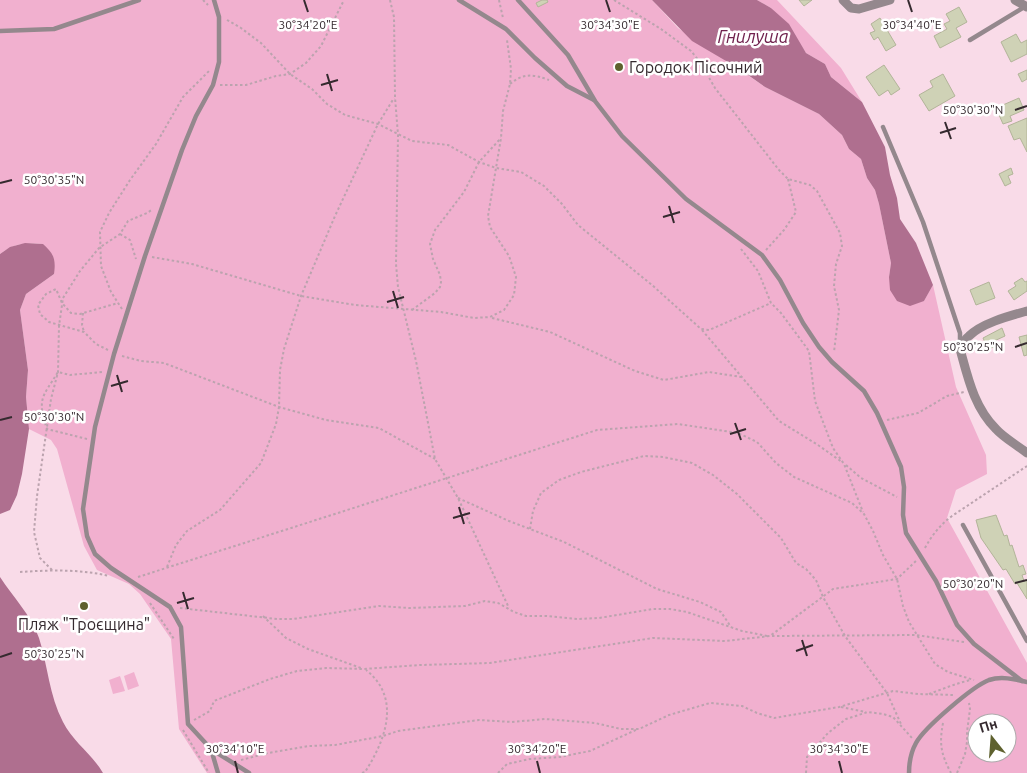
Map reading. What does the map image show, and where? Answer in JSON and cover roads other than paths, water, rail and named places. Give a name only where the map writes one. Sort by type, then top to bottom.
[{"type":"street","points":[[842,0],[851,8],[858,9],[890,0]]},
{"type":"street","points":[[1015,0],[1026,6]]},
{"type":"street","points":[[1027,311],[1002,319],[974,332],[967,338],[960,349],[971,390],[977,402],[996,430],[1027,453]]},
{"type":"lane","points":[[0,31],[54,29],[139,0]]},
{"type":"lane","points":[[214,0],[219,16],[219,62],[213,85],[196,116],[182,150],[140,270],[114,354],[93,440],[83,509],[87,536],[95,554],[110,568],[170,607],[181,627],[188,724],[211,749],[249,773]]},
{"type":"lane","points":[[459,0],[506,29],[567,86],[595,100]]},
{"type":"lane","points":[[518,0],[568,55],[595,100],[622,136],[686,199],[762,255],[780,280],[803,323],[832,362],[864,391],[881,421],[902,467],[903,515],[906,533],[936,582],[957,625],[974,644],[1024,681]]},
{"type":"lane","points":[[970,40],[1026,6]]},
{"type":"lane","points":[[883,126],[923,222],[960,333],[960,349]]},
{"type":"lane","points":[[964,524],[1027,641]]},
{"type":"lane","points":[[909,773],[909,764],[916,743],[934,722],[967,695],[986,682],[1001,678],[1024,681]]},
{"type":"lane","points":[[211,749],[218,773]]},
{"type":"water","name":"Гнилуша","points":[[652,0],[757,0],[771,8],[789,24],[806,53],[825,64],[831,77],[862,102],[885,147],[900,219],[916,243],[933,285],[924,301],[910,306],[897,301],[890,290],[891,263],[875,190],[867,178],[861,159],[849,149],[842,135],[819,114],[765,87],[738,68],[692,41]]},
{"type":"water","points":[[25,243],[43,244],[53,257],[55,269],[54,274],[26,294],[20,310],[28,370],[26,397],[29,429],[17,495],[10,510],[0,514],[0,254],[10,247]]},
{"type":"water","points":[[0,577],[27,614],[36,630],[58,712],[63,722],[72,736],[103,773],[0,773]]},
{"type":"place","name":"Городок Пісочний","points":[[619,67]]},
{"type":"place","name":"Пляж \"Троєщина\"","points":[[84,606]]}]
